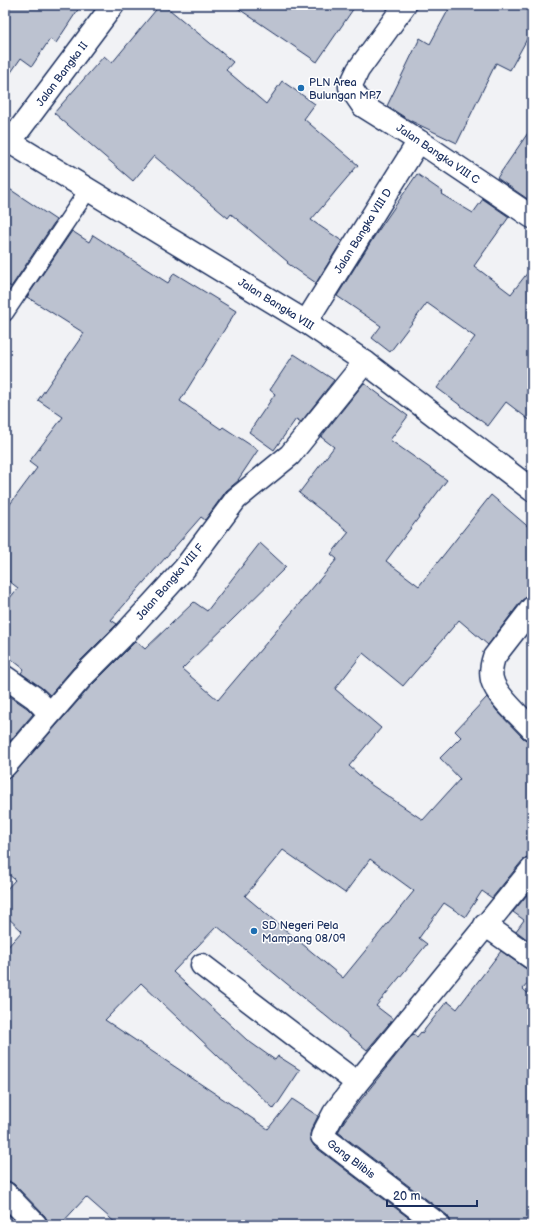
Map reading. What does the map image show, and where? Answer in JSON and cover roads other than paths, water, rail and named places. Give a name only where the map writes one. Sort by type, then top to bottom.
[{"type":"street","name":"Jalan Bangka II","points":[[8,141],[113,5]]},
{"type":"street","name":"Jalan Bangka VIII C","points":[[405,5],[358,70],[350,87],[363,106],[419,140],[532,217]]},
{"type":"street","name":"Jalan Bangka VIII D","points":[[306,322],[419,140]]},
{"type":"street","name":"Jalan Bangka VIII","points":[[8,141],[306,322],[365,362],[532,490]]},
{"type":"street","name":"Jalan Bangka VIII F","points":[[5,766],[82,677],[121,638],[184,569],[236,499],[290,454],[365,362]]},
{"type":"street","points":[[532,608],[494,657],[491,666],[494,685],[504,700],[532,728]]},
{"type":"street","points":[[5,677],[35,698],[50,714]]},
{"type":"street","points":[[202,965],[357,1083],[532,869]]},
{"type":"street","points":[[485,925],[532,958]]},
{"type":"street","name":"Gang Blibis","points":[[357,1083],[334,1113],[322,1136],[439,1225]]},
{"type":"street","points":[[5,1193],[36,1225]]},
{"type":"lane","points":[[5,313],[88,190]]},
{"type":"place","name":"PLN Area Bulungan MP7","points":[[301,88]]},
{"type":"place","name":"SD Negeri Pela Mampang 08/09","points":[[254,931]]}]
